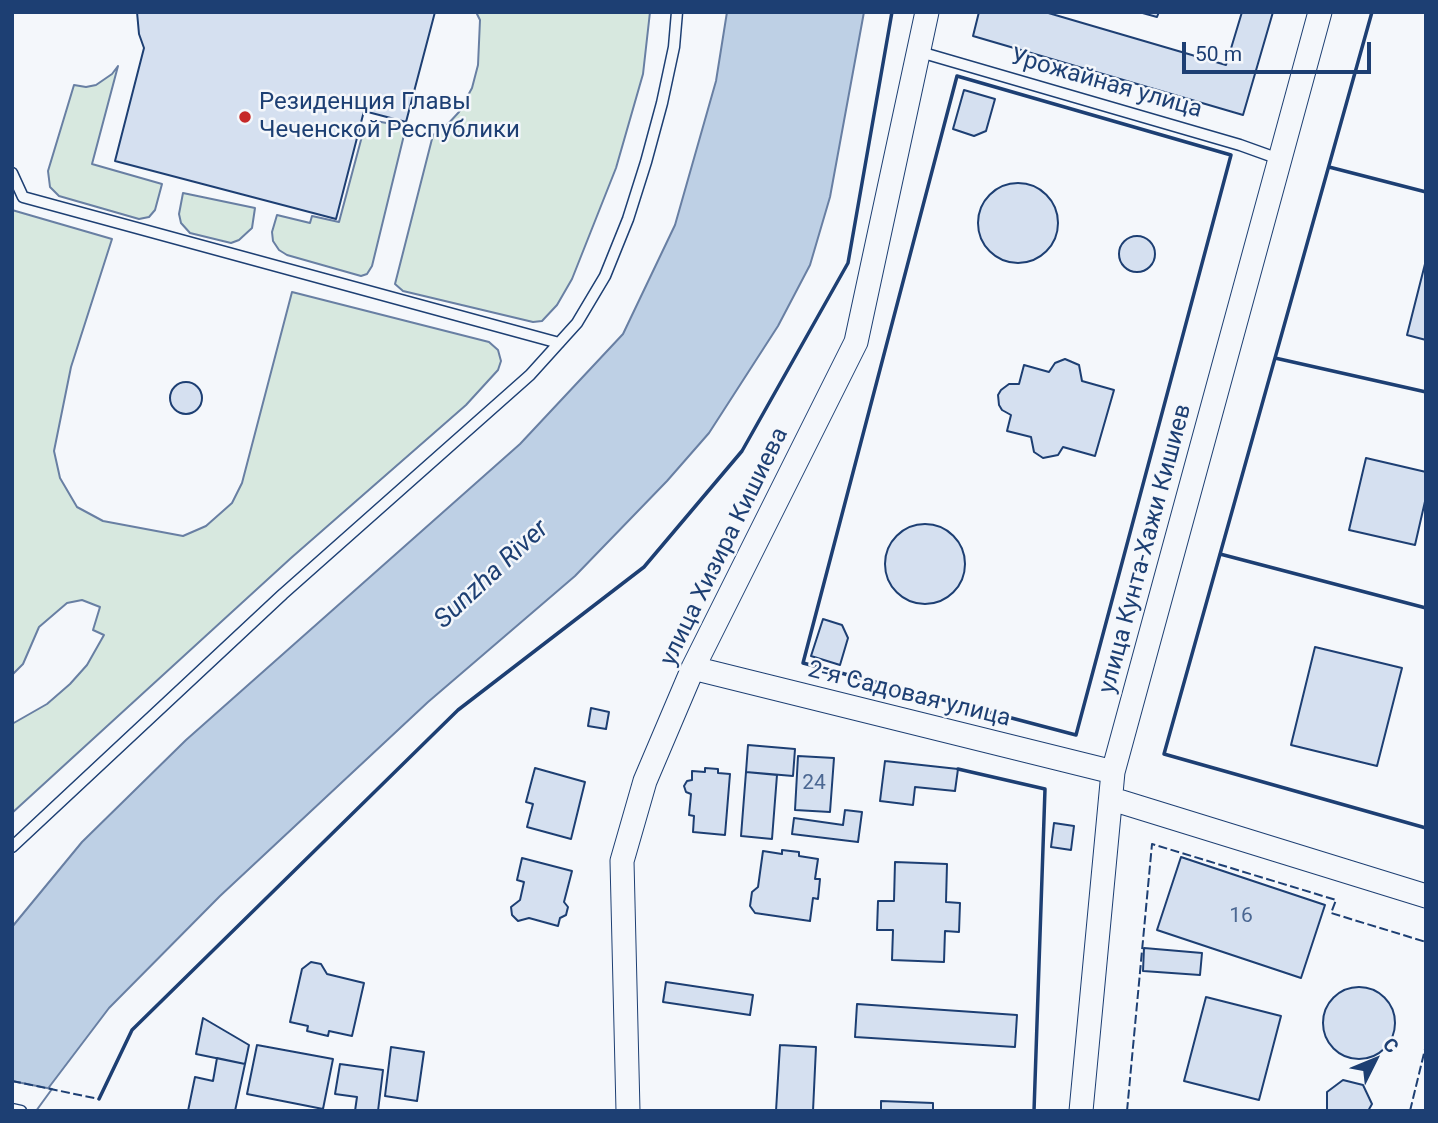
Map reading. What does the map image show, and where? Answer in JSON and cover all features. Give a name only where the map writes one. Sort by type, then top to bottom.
[{"type":"street","name":"улица Хизира Кишиева","points":[[628,1111],[622,861],[645,781],[693,668],[856,342],[927,12]]},
{"type":"street","name":"улица Кунта-Хажи Кишиев","points":[[1081,1111],[1113,772],[1320,12]]},
{"type":"street","name":"2-я Садовая улица","points":[[693,668],[1113,772]]},
{"type":"street","points":[[1112,799],[1426,896]]},
{"type":"lane","points":[[12,846],[283,594],[530,375],[577,323],[605,276],[628,219],[662,103],[674,47],[677,12]]},
{"type":"lane","name":"Урожайная улица","points":[[920,52],[1240,145],[1279,159]]},
{"type":"lane","points":[[12,173],[23,197],[559,343]]},
{"type":"lane","points":[[12,1109],[21,1111]]},
{"type":"shaded area","points":[[476,12],[650,12],[643,74],[616,168],[572,279],[557,305],[542,321],[533,322],[403,291],[395,284],[433,135],[459,112],[472,88],[478,65],[480,20]]},
{"type":"shaded area","points":[[118,66],[92,164],[162,184],[155,210],[149,217],[139,219],[59,196],[50,187],[48,171],[74,85],[96,85],[112,74]]},
{"type":"shaded area","points":[[370,120],[403,126],[404,135],[372,266],[367,274],[361,276],[287,255],[279,250],[273,241],[272,232],[277,215],[310,223],[312,216],[339,222],[365,125],[369,125]]},
{"type":"shaded area","points":[[183,193],[255,208],[252,228],[239,240],[231,243],[190,233],[181,223],[179,214]]},
{"type":"shaded area","points":[[12,210],[112,239],[71,367],[54,451],[60,478],[77,507],[103,521],[183,536],[206,526],[232,503],[242,483],[292,292],[489,342],[498,350],[501,361],[498,370],[466,405],[291,558],[12,813],[12,724],[47,704],[70,684],[87,665],[104,635],[93,630],[100,607],[82,600],[67,603],[39,627],[23,664],[12,675]]},
{"type":"water","name":"Sunzha River","points":[[727,12],[864,12],[830,197],[810,265],[778,326],[709,433],[667,481],[575,576],[428,702],[220,896],[109,1008],[31,1111],[12,1111],[12,927],[82,842],[186,740],[520,444],[623,334],[675,225],[716,81]]},
{"type":"pier","points":[[12,1081],[52,1089],[36,1111],[12,1111]]},
{"type":"building","name":"Резиденция Главы Чеченской Республики","points":[[137,12],[435,12],[406,122],[364,111],[336,219],[115,161],[144,48],[139,34]]},
{"type":"building","points":[[979,12],[1045,12],[1226,65],[1242,12],[1273,12],[1243,115],[973,36]]},
{"type":"building","points":[[1139,12],[1159,12],[1157,17]]},
{"type":"building","points":[[964,90],[995,99],[986,131],[974,136],[953,129]]},
{"type":"building","points":[[1018,183],[1033,186],[1046,195],[1055,208],[1058,223],[1055,238],[1046,251],[1033,260],[1018,263],[1003,260],[990,251],[981,238],[978,223],[981,208],[990,195],[1003,186]]},
{"type":"building","points":[[1137,236],[1150,241],[1155,254],[1150,267],[1137,272],[1124,267],[1119,254],[1124,241]]},
{"type":"building","points":[[1426,260],[1426,340],[1407,335]]},
{"type":"building","points":[[1065,359],[1079,365],[1082,381],[1114,390],[1095,456],[1063,447],[1058,455],[1043,458],[1034,452],[1031,437],[1007,431],[1011,415],[999,405],[998,395],[1001,390],[1009,384],[1019,384],[1024,365],[1049,372],[1055,363]]},
{"type":"building","points":[[186,382],[198,386],[202,398],[198,410],[186,414],[174,410],[170,398],[174,386]]},
{"type":"building","points":[[1366,458],[1426,472],[1426,497],[1415,545],[1349,530]]},
{"type":"building","points":[[925,524],[940,527],[953,536],[962,549],[965,564],[962,579],[953,592],[940,601],[925,604],[910,601],[897,592],[888,579],[885,564],[888,549],[897,536],[910,527]]},
{"type":"building","points":[[823,619],[842,625],[848,638],[840,665],[811,656]]},
{"type":"building","points":[[1315,647],[1402,668],[1377,766],[1291,745]]},
{"type":"building","points":[[591,708],[609,712],[606,729],[588,726]]},
{"type":"building","points":[[748,745],[795,749],[793,776],[746,772]]},
{"type":"building","points":[[798,756],[834,758],[830,812],[795,810]]},
{"type":"building","points":[[885,761],[958,769],[955,791],[915,787],[913,805],[880,801]]},
{"type":"building","points":[[535,768],[585,782],[571,839],[527,827],[533,804],[526,802]]},
{"type":"building","points":[[705,768],[730,774],[725,835],[693,832],[694,816],[689,815],[691,794],[686,792],[684,786],[687,781],[692,780],[692,771],[705,772]]},
{"type":"building","points":[[746,772],[777,775],[772,839],[741,836]]},
{"type":"building","points":[[845,810],[862,812],[858,842],[792,834],[794,818],[843,825]]},
{"type":"building","points":[[1054,823],[1074,826],[1071,850],[1051,847]]},
{"type":"building","points":[[782,850],[799,852],[799,856],[818,859],[815,879],[820,879],[818,899],[813,898],[810,921],[755,913],[750,906],[752,892],[758,887],[763,851],[782,854]]},
{"type":"building","points":[[1181,857],[1325,905],[1301,978],[1157,930]]},
{"type":"building","points":[[522,858],[572,871],[564,902],[568,907],[566,915],[560,918],[558,926],[529,918],[518,921],[512,915],[511,907],[520,900],[524,882],[517,880]]},
{"type":"building","points":[[895,862],[947,864],[946,902],[960,903],[959,932],[945,931],[944,962],[892,960],[893,930],[877,930],[878,901],[894,901]]},
{"type":"building","points":[[1144,948],[1202,953],[1200,975],[1143,971]]},
{"type":"building","points":[[311,962],[321,964],[327,974],[364,983],[352,1036],[329,1031],[328,1036],[307,1031],[308,1026],[290,1022],[302,969]]},
{"type":"building","points":[[666,982],[753,995],[750,1015],[663,1002]]},
{"type":"building","points":[[1352,987],[1366,987],[1385,997],[1395,1016],[1395,1030],[1385,1049],[1366,1059],[1352,1059],[1333,1049],[1323,1030],[1323,1016],[1333,997]]},
{"type":"building","points":[[1206,997],[1281,1016],[1259,1100],[1184,1081]]},
{"type":"building","points":[[857,1004],[1017,1015],[1015,1047],[855,1037]]},
{"type":"building","points":[[203,1018],[249,1045],[245,1064],[196,1054]]},
{"type":"building","points":[[257,1045],[333,1059],[323,1109],[247,1094]]},
{"type":"building","points":[[780,1045],[816,1047],[813,1111],[776,1111]]},
{"type":"building","points":[[391,1047],[424,1052],[417,1101],[385,1096]]},
{"type":"building","points":[[217,1058],[245,1064],[235,1111],[188,1111],[195,1077],[213,1081]]},
{"type":"building","points":[[340,1064],[383,1070],[378,1111],[355,1111],[357,1097],[335,1094]]},
{"type":"building","points":[[1343,1080],[1363,1085],[1372,1104],[1368,1111],[1327,1111],[1327,1092]]},
{"type":"building","points":[[881,1101],[933,1103],[933,1111],[881,1111]]},
{"type":"fence","points":[[1127,1111],[1152,844],[1336,900],[1331,913],[1426,942]]},
{"type":"fence","points":[[1410,1111],[1426,1045]]},
{"type":"fence","points":[[12,1081],[99,1099]]},
{"type":"wall","points":[[99,1099],[132,1030],[458,710],[644,567],[742,451],[848,263],[892,12]]},
{"type":"wall","points":[[1372,12],[1164,754],[1426,828]]},
{"type":"wall","points":[[957,76],[1231,155],[1076,735],[803,663],[957,76]]},
{"type":"wall","points":[[1329,167],[1426,192]]},
{"type":"wall","points":[[1275,358],[1426,392]]},
{"type":"wall","points":[[1220,554],[1426,608]]},
{"type":"wall","points":[[958,769],[1045,789],[1034,1111]]},
{"type":"place","name":"Резиденция Главы Чеченской Республики","points":[[245,117]]}]
